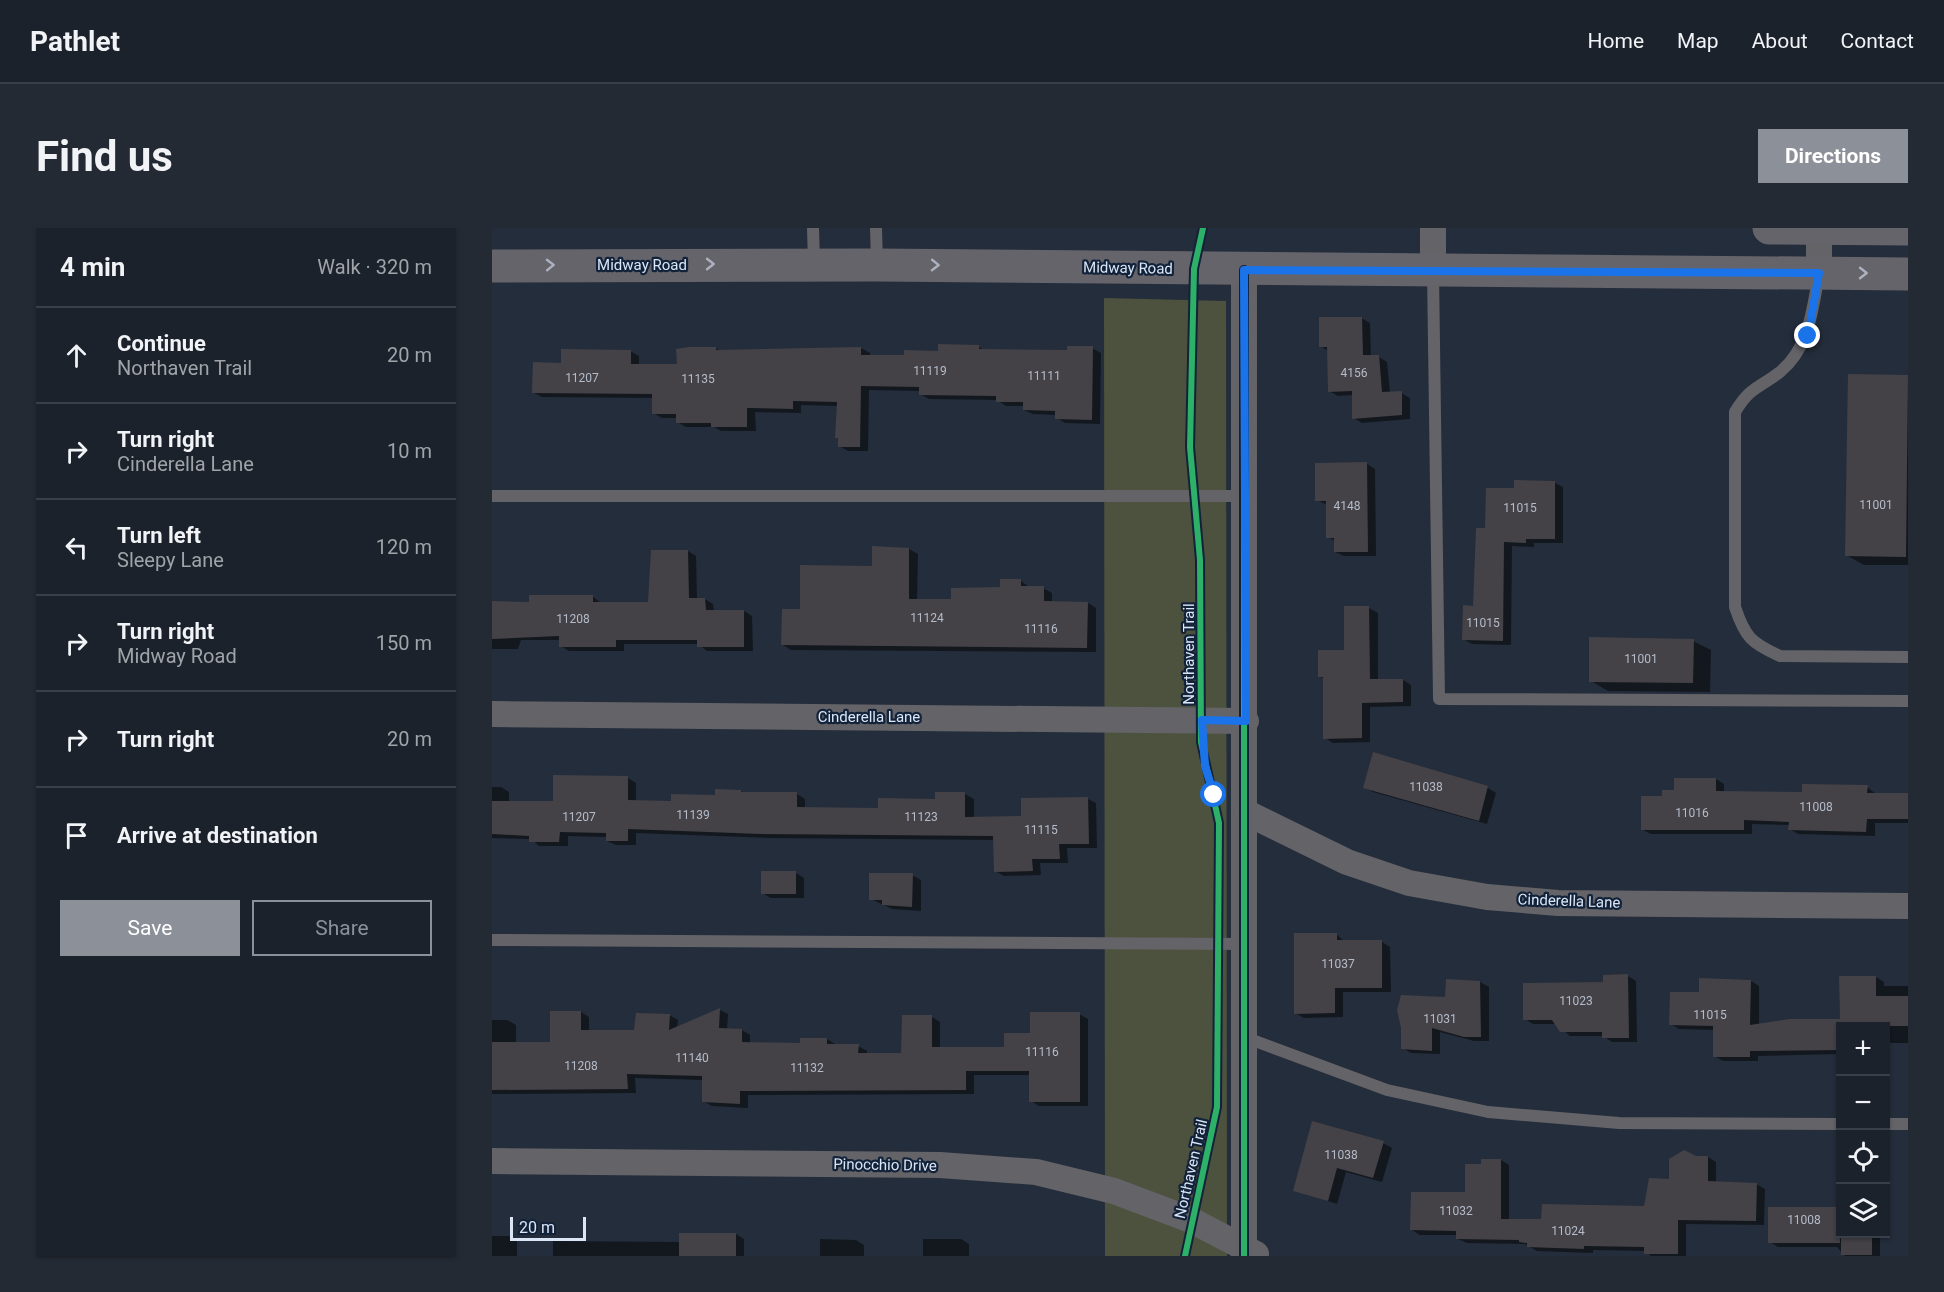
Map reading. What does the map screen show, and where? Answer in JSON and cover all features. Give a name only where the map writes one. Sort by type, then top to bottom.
[{"type":"main road","points":[[1769,228],[1908,229]]},
{"type":"main road","name":"Midway Road","points":[[492,266],[877,265],[1908,274]]},
{"type":"street","points":[[1433,228],[1433,271]]},
{"type":"street","points":[[1819,229],[1819,273]]},
{"type":"street","points":[[1244,270],[1246,1038],[1250,1254]]},
{"type":"street","name":"Cinderella Lane","points":[[492,714],[1246,721]]},
{"type":"street","name":"Cinderella Lane","points":[[1246,813],[1347,862],[1409,883],[1487,897],[1558,903],[1908,906]]},
{"type":"street","name":"Pinocchio Drive","points":[[492,1161],[940,1165],[1036,1172],[1125,1195],[1191,1220],[1250,1254]]},
{"type":"lane","points":[[813,228],[814,265]]},
{"type":"lane","points":[[876,228],[877,265]]},
{"type":"lane","points":[[1433,271],[1439,699],[1908,701]]},
{"type":"lane","points":[[1819,273],[1808,336],[1794,357],[1780,372],[1747,393],[1735,411],[1735,607],[1743,632],[1761,648],[1780,656],[1908,657]]},
{"type":"lane","points":[[492,496],[1245,496]]},
{"type":"lane","points":[[492,940],[1246,944]]},
{"type":"lane","points":[[1246,1038],[1387,1090],[1488,1112],[1618,1123],[1836,1124]]},
{"type":"lane","points":[[1890,1124],[1908,1124]]},
{"type":"green space","points":[[1104,298],[1226,301],[1227,1256],[1105,1256]]},
{"type":"building","points":[[1319,317],[1362,317],[1363,355],[1379,355],[1382,392],[1402,391],[1402,415],[1352,419],[1352,391],[1328,392],[1327,347],[1319,347]]},
{"type":"building","points":[[938,344],[979,345],[979,349],[1067,350],[1067,346],[1093,346],[1092,420],[1055,419],[1055,411],[1023,410],[1023,402],[996,402],[996,396],[919,395],[919,387],[861,386],[860,447],[838,447],[838,438],[835,438],[837,402],[793,401],[793,409],[747,408],[747,427],[711,427],[711,423],[676,423],[676,414],[652,414],[652,394],[532,393],[533,362],[561,363],[561,349],[631,350],[631,364],[677,364],[676,349],[689,347],[716,347],[716,350],[861,347],[861,355],[904,355],[904,350],[938,351]]},
{"type":"building","points":[[1848,374],[1908,375],[1906,557],[1845,556]]},
{"type":"building","points":[[1367,462],[1368,552],[1334,552],[1334,538],[1326,538],[1326,501],[1315,501],[1315,463]]},
{"type":"building","points":[[1514,480],[1555,481],[1555,539],[1526,539],[1526,543],[1504,542],[1503,641],[1462,640],[1463,605],[1473,606],[1476,528],[1485,528],[1486,488],[1514,488]]},
{"type":"building","points":[[872,546],[909,548],[909,599],[951,599],[951,588],[1000,587],[1000,579],[1021,579],[1021,586],[1044,586],[1044,601],[1088,602],[1087,648],[781,645],[782,609],[800,609],[800,565],[872,566]]},
{"type":"building","points":[[651,550],[688,550],[689,598],[705,598],[706,610],[744,610],[744,647],[697,647],[697,640],[616,640],[616,647],[559,647],[559,636],[492,639],[492,601],[529,602],[529,595],[593,595],[593,602],[648,602]]},
{"type":"building","points":[[1344,606],[1369,606],[1370,679],[1403,679],[1403,702],[1362,703],[1362,738],[1323,739],[1323,677],[1318,677],[1318,650],[1344,650]]},
{"type":"building","points":[[1589,637],[1694,639],[1693,683],[1589,682]]},
{"type":"building","points":[[1373,752],[1488,786],[1479,821],[1363,788]]},
{"type":"building","points":[[553,775],[628,776],[628,800],[671,801],[671,794],[715,795],[715,789],[741,790],[741,792],[797,792],[797,807],[878,808],[878,798],[935,799],[935,792],[965,792],[965,817],[1021,816],[1021,798],[1088,797],[1089,844],[1059,844],[1060,859],[1032,859],[1033,871],[994,872],[993,836],[761,834],[628,829],[628,841],[606,841],[606,833],[560,832],[559,842],[529,842],[529,836],[492,834],[492,801],[553,801]]},
{"type":"building","points":[[1674,778],[1716,778],[1716,791],[1802,792],[1802,784],[1868,785],[1867,793],[1908,793],[1908,819],[1867,819],[1866,832],[1788,830],[1789,822],[1744,820],[1744,830],[1641,830],[1641,796],[1662,796],[1662,790],[1674,790]]},
{"type":"building","points":[[761,871],[796,871],[796,894],[761,894]]},
{"type":"building","points":[[869,873],[913,873],[912,907],[882,905],[882,900],[869,900]]},
{"type":"building","points":[[1294,933],[1337,933],[1337,940],[1382,940],[1382,988],[1335,988],[1335,1013],[1294,1014]]},
{"type":"building","points":[[1628,974],[1629,1038],[1602,1038],[1602,1032],[1560,1032],[1552,1020],[1523,1020],[1523,983],[1603,982],[1603,975]]},
{"type":"building","points":[[1839,976],[1876,976],[1876,996],[1908,996],[1908,1026],[1890,1026],[1890,1022],[1836,1022],[1836,1050],[1750,1051],[1750,1057],[1713,1057],[1713,1026],[1669,1025],[1670,992],[1699,992],[1699,978],[1751,980],[1750,1025],[1789,1019],[1840,1019]]},
{"type":"building","points":[[1446,979],[1480,981],[1481,1037],[1464,1037],[1432,1028],[1432,1051],[1401,1049],[1401,1028],[1397,1010],[1401,995],[1445,997]]},
{"type":"building","points":[[720,1008],[719,1028],[742,1029],[742,1042],[800,1043],[800,1038],[827,1038],[827,1044],[859,1044],[858,1053],[901,1053],[902,1015],[932,1015],[932,1047],[1004,1047],[1004,1033],[1030,1033],[1030,1012],[1080,1012],[1080,1102],[1029,1102],[1029,1071],[966,1071],[966,1090],[740,1091],[740,1104],[702,1102],[702,1076],[627,1074],[628,1089],[492,1090],[492,1042],[550,1042],[550,1011],[581,1011],[581,1030],[634,1030],[636,1013],[670,1014],[669,1030]]},
{"type":"building","points":[[1312,1121],[1384,1141],[1373,1178],[1337,1168],[1328,1201],[1293,1191]]},
{"type":"building","points":[[1684,1150],[1696,1156],[1708,1156],[1708,1181],[1757,1183],[1756,1221],[1678,1220],[1678,1254],[1644,1254],[1644,1247],[1584,1246],[1584,1249],[1527,1247],[1527,1243],[1519,1242],[1519,1240],[1456,1239],[1456,1231],[1410,1230],[1411,1192],[1465,1192],[1465,1164],[1481,1164],[1481,1159],[1501,1159],[1501,1219],[1541,1219],[1542,1204],[1644,1206],[1649,1178],[1669,1179],[1669,1159]]},
{"type":"building","points":[[1768,1207],[1836,1207],[1836,1238],[1840,1238],[1840,1243],[1768,1243]]},
{"type":"building","points":[[679,1233],[736,1233],[736,1256],[679,1256]]},
{"type":"building","points":[[1841,1238],[1872,1238],[1872,1255],[1841,1255]]},
{"type":"cycle path","name":"Northaven Trail","points":[[1185,1256],[1217,1107],[1219,823],[1201,742],[1200,560],[1190,447],[1194,269],[1203,228]]},
{"type":"cycle path","points":[[1244,270],[1244,1256]]},
{"type":"route","points":[[1214,795],[1205,766],[1202,720],[1246,721],[1244,270],[1819,273],[1808,336]]}]
